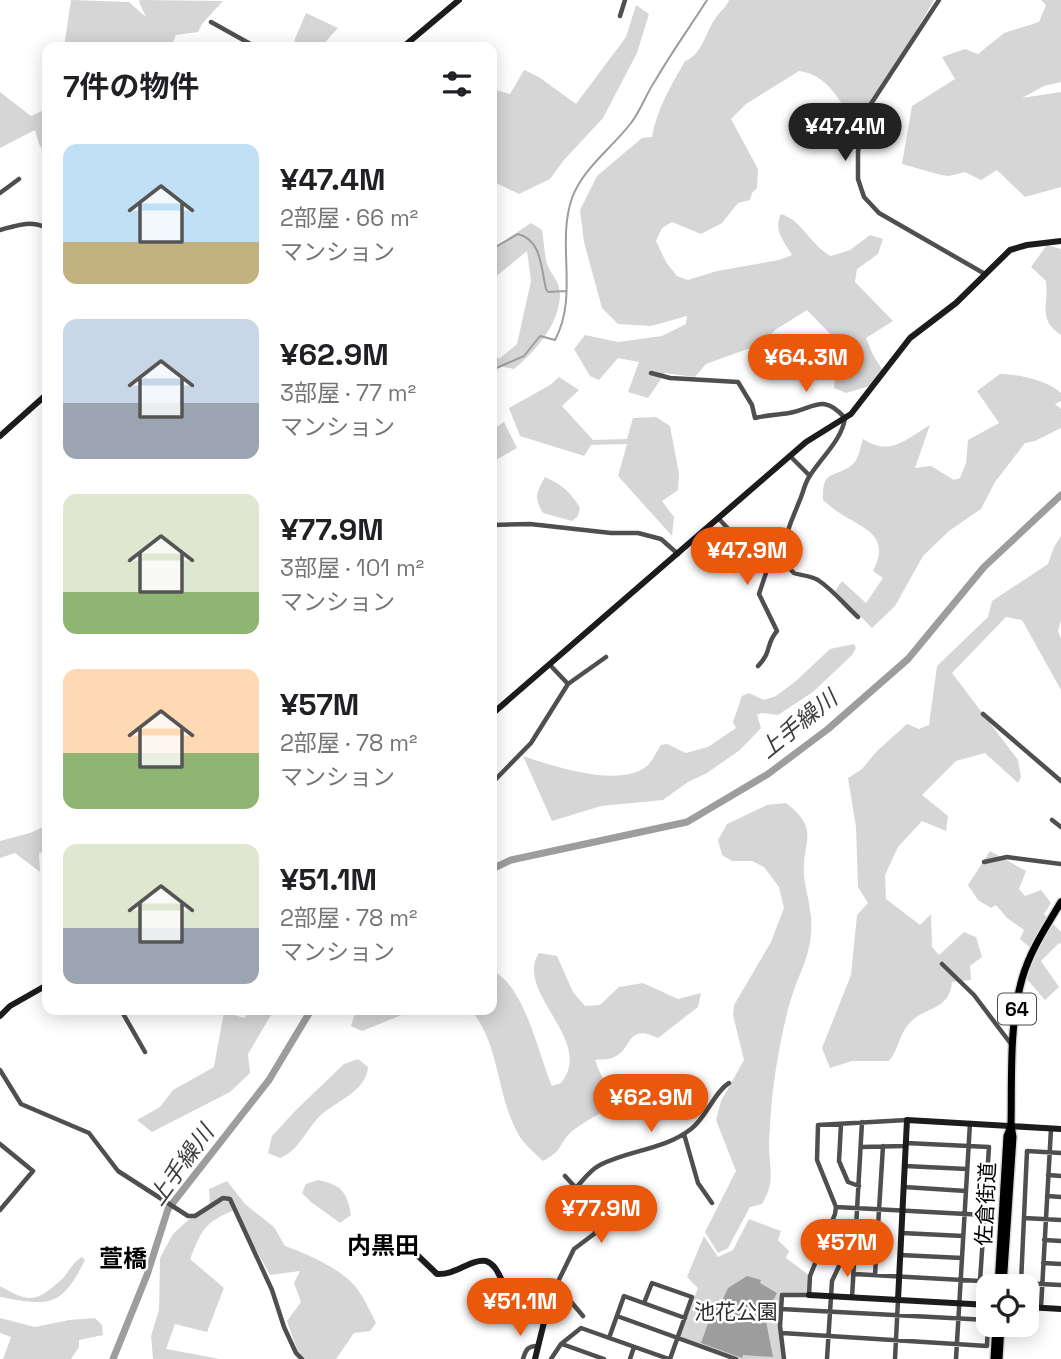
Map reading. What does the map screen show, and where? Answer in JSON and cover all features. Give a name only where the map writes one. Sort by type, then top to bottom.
[{"type":"main road","name":"佐倉街道","points":[[1001,1274],[1013,1048],[1022,978],[1034,947],[1061,902]]},
{"type":"main road","points":[[997,1359],[998,1337]]},
{"type":"street","points":[[409,42],[459,0]]},
{"type":"street","points":[[620,16],[625,0]]},
{"type":"street","points":[[940,0],[863,116],[858,152],[858,179],[864,197],[879,213],[985,274]]},
{"type":"street","points":[[211,22],[247,42]]},
{"type":"street","points":[[0,193],[19,179]]},
{"type":"street","points":[[0,230],[22,223],[42,226]]},
{"type":"street","points":[[497,710],[813,437],[845,418],[856,408],[910,338],[956,303],[1014,248],[1061,242]]},
{"type":"street","points":[[651,373],[670,378],[738,382],[752,405],[755,418],[820,403],[832,406],[845,418]]},
{"type":"street","points":[[0,436],[42,398]]},
{"type":"street","points":[[845,418],[844,426],[835,441],[810,476],[790,524],[784,557],[793,572],[797,575],[806,574],[824,584],[858,617]]},
{"type":"street","points":[[790,457],[810,476]]},
{"type":"street","points":[[719,519],[767,570],[759,594],[777,631],[771,639],[768,655],[758,666]]},
{"type":"street","points":[[497,525],[521,524],[638,533],[661,539],[678,554]]},
{"type":"street","points":[[497,778],[531,743],[568,684],[607,657]]},
{"type":"street","points":[[550,665],[568,684]]},
{"type":"street","points":[[983,714],[1061,781]]},
{"type":"street","points":[[1052,820],[1061,827]]},
{"type":"street","points":[[984,862],[1007,857],[1061,864]]},
{"type":"street","points":[[942,964],[974,995],[1013,1048]]},
{"type":"street","points":[[0,1016],[10,1006],[42,988]]},
{"type":"street","points":[[124,1015],[145,1052]]},
{"type":"street","points":[[0,1070],[21,1104],[89,1133],[118,1171],[188,1216],[195,1216],[218,1199],[230,1199],[272,1290],[284,1327],[296,1353],[302,1359]]},
{"type":"street","points":[[576,1188],[600,1165],[684,1134],[699,1122],[722,1087],[729,1083]]},
{"type":"street","points":[[895,1359],[908,1120]]},
{"type":"street","points":[[808,1295],[810,1276],[834,1222],[836,1207],[817,1160],[818,1125],[908,1120],[1061,1129]]},
{"type":"street","points":[[852,1298],[862,1122]]},
{"type":"street","points":[[956,1359],[970,1123]]},
{"type":"street","points":[[841,1124],[839,1161],[848,1182],[859,1186]]},
{"type":"street","points":[[1051,1128],[1041,1308],[1061,1309]]},
{"type":"street","points":[[684,1134],[698,1183],[712,1203]]},
{"type":"street","points":[[0,1144],[33,1171],[0,1210]]},
{"type":"street","points":[[854,1274],[980,1281],[989,1147],[906,1144],[861,1147]]},
{"type":"street","points":[[875,1275],[883,1146]]},
{"type":"street","points":[[1061,1153],[1027,1151],[1021,1283],[1061,1285]]},
{"type":"street","points":[[905,1166],[967,1169]]},
{"type":"street","points":[[1048,1175],[1061,1175]]},
{"type":"street","points":[[535,1359],[556,1284],[574,1249],[594,1234],[599,1225],[580,1201],[576,1188],[565,1176]]},
{"type":"street","points":[[904,1187],[966,1191]]},
{"type":"street","points":[[1047,1196],[1061,1197]]},
{"type":"street","points":[[836,1207],[985,1215]]},
{"type":"street","points":[[1024,1218],[1061,1220]]},
{"type":"street","points":[[902,1233],[963,1236]]},
{"type":"street","points":[[1044,1240],[1061,1241]]},
{"type":"street","points":[[827,1359],[832,1281],[847,1249],[855,1248]]},
{"type":"street","points":[[414,1252],[437,1274],[452,1273],[474,1262],[486,1261],[497,1268],[511,1293],[524,1297],[550,1298]]},
{"type":"street","points":[[900,1255],[962,1258]]},
{"type":"street","points":[[1043,1262],[1061,1264]]},
{"type":"street","points":[[551,1359],[561,1344],[581,1328],[669,1359],[692,1297],[652,1283],[644,1303]]},
{"type":"street","points":[[556,1284],[583,1316]]},
{"type":"street","points":[[784,1359],[779,1326],[782,1295],[976,1305]]},
{"type":"street","points":[[609,1338],[624,1296],[685,1318]]},
{"type":"street","points":[[781,1309],[988,1321],[987,1346],[782,1333]]},
{"type":"street","points":[[617,1316],[736,1359]]},
{"type":"street","points":[[561,1344],[604,1359]]},
{"type":"street","points":[[523,1359],[527,1349],[538,1346]]},
{"type":"street","points":[[630,1359],[634,1347]]},
{"type":"green space","points":[[71,0],[129,2],[146,17],[140,0],[223,1],[198,32],[176,35],[173,42],[65,42]]},
{"type":"green space","points":[[729,0],[934,0],[876,100],[852,119],[824,82],[809,73],[799,71],[746,104],[731,119],[758,169],[757,188],[750,200],[738,203],[722,223],[701,234],[672,222],[662,228],[656,241],[666,262],[677,276],[688,280],[792,255],[779,231],[781,214],[795,222],[831,256],[850,250],[870,235],[883,239],[878,254],[857,269],[855,282],[893,321],[866,338],[882,369],[878,381],[873,385],[846,393],[834,388],[835,373],[849,350],[807,310],[775,330],[761,344],[706,364],[695,377],[665,373],[648,398],[628,392],[639,362],[618,358],[599,380],[590,376],[574,349],[585,335],[618,342],[662,336],[686,324],[687,316],[651,326],[618,324],[602,308],[584,242],[580,210],[597,176],[642,138],[652,137],[661,107],[685,61],[699,49]]},
{"type":"green space","points":[[1041,0],[1061,0],[1061,82],[1044,86],[1022,98],[1061,92],[1061,187],[1025,197],[997,170],[981,180],[965,172],[941,175],[902,164],[912,106],[955,79],[942,57],[965,49],[978,54],[1004,33],[1039,22],[1046,5]]},
{"type":"green space","points":[[636,5],[649,14],[637,53],[603,118],[550,179],[519,194],[497,183],[497,90],[510,94],[524,70],[539,77],[576,104],[626,37]]},
{"type":"green space","points":[[306,13],[338,28],[325,42],[294,41]]},
{"type":"green space","points":[[0,92],[31,116],[42,111],[42,149],[35,130],[0,148]]},
{"type":"green space","points":[[531,223],[542,230],[547,264],[560,290],[559,306],[551,326],[530,354],[514,369],[497,368],[497,357],[499,359],[517,344],[531,281],[527,251],[497,276],[497,246]]},
{"type":"green space","points":[[1047,245],[1061,249],[1061,335],[1046,317],[1046,281],[1031,267]]},
{"type":"green space","points":[[1000,374],[1032,379],[1061,393],[1061,401],[1055,404],[1061,409],[1061,428],[1025,443],[995,482],[981,509],[949,531],[923,556],[895,606],[872,628],[835,591],[842,581],[866,603],[883,578],[873,571],[878,559],[877,542],[866,529],[823,500],[827,479],[854,463],[863,439],[873,444],[890,446],[930,425],[915,468],[931,466],[954,480],[960,478],[966,463],[968,440],[999,423],[977,391]]},
{"type":"green space","points":[[559,377],[579,390],[562,406],[593,440],[627,439],[633,418],[656,417],[670,426],[679,474],[678,490],[662,501],[674,517],[672,536],[618,476],[627,444],[591,445],[584,456],[520,436],[509,408]]},
{"type":"green space","points":[[504,422],[517,448],[497,459],[497,427]]},
{"type":"green space","points":[[545,477],[565,489],[577,502],[580,508],[578,516],[572,521],[543,513],[537,495]]},
{"type":"green space","points":[[1061,536],[1061,620],[1058,631],[1061,639],[1061,690],[1022,620],[1006,617],[952,673],[1018,760],[1021,777],[1018,783],[985,753],[956,761],[922,795],[948,816],[946,831],[922,821],[898,847],[885,875],[886,899],[920,925],[931,914],[932,947],[939,955],[964,932],[976,937],[982,957],[970,966],[971,980],[952,982],[950,992],[941,1004],[913,1019],[889,1061],[852,1061],[830,1068],[822,1048],[851,975],[857,915],[868,903],[858,887],[856,827],[848,778],[862,769],[876,752],[907,724],[919,729],[929,725],[937,666],[988,617],[992,601],[1048,564]]},
{"type":"green space","points":[[854,644],[856,648],[852,655],[813,692],[778,715],[757,715],[761,728],[740,750],[663,800],[601,806],[552,821],[523,756],[588,774],[606,776],[638,772],[649,764],[661,745],[667,744],[686,753],[708,747],[736,728],[733,722],[742,696],[749,693],[764,700],[776,696],[830,649]]},
{"type":"green space","points":[[786,803],[797,812],[807,828],[804,875],[811,917],[810,940],[788,1009],[777,1062],[770,1122],[769,1188],[762,1204],[750,1207],[728,1248],[718,1253],[705,1232],[736,1171],[716,1120],[721,1101],[744,1060],[733,1015],[734,1005],[771,942],[784,908],[779,887],[764,867],[752,861],[732,861],[722,855],[718,840],[727,824],[767,805]]},
{"type":"green space","points":[[42,827],[40,872],[15,853],[0,858],[0,841]]},
{"type":"green space","points":[[990,851],[1026,871],[1019,889],[1025,896],[1041,890],[1051,903],[1044,914],[1061,932],[1061,944],[1041,961],[1059,987],[1045,1000],[1026,978],[1036,953],[1020,939],[1024,930],[1007,918],[996,905],[991,908],[978,900],[968,885]]},
{"type":"green space","points":[[539,953],[557,956],[573,992],[585,1006],[600,1005],[619,987],[643,983],[678,999],[701,993],[698,1007],[658,1038],[640,1033],[631,1039],[619,1054],[610,1059],[595,1060],[604,1080],[612,1089],[658,1076],[675,1077],[679,1089],[675,1111],[660,1121],[641,1104],[633,1102],[618,1105],[574,1130],[557,1151],[543,1161],[525,1143],[512,1122],[488,1040],[475,1015],[497,1015],[497,974],[503,978],[522,1005],[552,1086],[561,1083],[569,1067],[569,1050],[536,984],[534,968]]},
{"type":"green space","points":[[223,1015],[244,1018],[247,1015],[271,1015],[248,1054],[250,1073],[230,1092],[152,1132],[137,1120],[160,1107],[173,1090],[214,1067]]},
{"type":"green space","points":[[402,1015],[362,1031],[351,1026],[354,1016]]},
{"type":"green space","points":[[358,1059],[368,1067],[362,1084],[318,1118],[297,1146],[286,1155],[280,1158],[268,1153],[272,1136],[296,1110],[344,1064]]},
{"type":"green space","points":[[318,1180],[332,1184],[345,1195],[351,1215],[340,1223],[302,1193],[306,1184]]},
{"type":"green space","points":[[227,1181],[245,1204],[274,1227],[285,1246],[337,1271],[354,1285],[362,1296],[376,1323],[370,1331],[354,1333],[336,1359],[297,1359],[298,1352],[287,1321],[301,1302],[294,1283],[300,1271],[270,1275],[234,1210],[205,1228],[190,1259],[224,1288],[207,1332],[175,1324],[166,1349],[220,1359],[153,1359],[151,1336],[159,1310],[160,1258],[173,1234],[197,1212],[210,1207],[209,1189]]},
{"type":"green space","name":"池花公園","points":[[749,1219],[781,1231],[778,1240],[789,1251],[786,1258],[810,1276],[808,1296],[785,1295],[781,1309],[784,1359],[736,1359],[677,1339],[698,1288],[687,1277],[704,1236],[718,1257],[733,1250]]},
{"type":"green space","points":[[82,1257],[85,1260],[77,1276],[61,1295],[52,1300],[31,1302],[0,1297],[0,1286],[22,1297],[34,1298],[61,1280]]},
{"type":"green space","points":[[0,1318],[35,1327],[95,1318],[102,1325],[103,1335],[79,1340],[79,1347],[71,1359],[3,1359],[11,1337],[0,1333]]},
{"type":"shaded area","points":[[747,1276],[761,1280],[760,1283],[777,1293],[765,1316],[773,1357],[743,1355],[742,1358],[701,1343],[716,1301],[721,1303],[728,1288]]},
{"type":"waterway","points":[[497,368],[524,356],[540,336],[555,340],[566,305],[566,233],[572,198],[590,168],[635,118],[661,71],[707,0]]},
{"type":"waterway","points":[[497,246],[518,234],[526,237],[532,242],[539,256],[548,292],[566,291]]},
{"type":"waterway","name":"上手繰川","points":[[497,867],[511,860],[687,822],[768,774],[828,729],[908,659],[984,567],[1061,495]]},
{"type":"waterway","name":"上手繰川","points":[[113,1359],[147,1275],[168,1209],[269,1080],[308,1015]]},
{"type":"district","name":"内黒田","points":[[383,1246]]},
{"type":"district","name":"萱橋","points":[[123,1259]]}]
